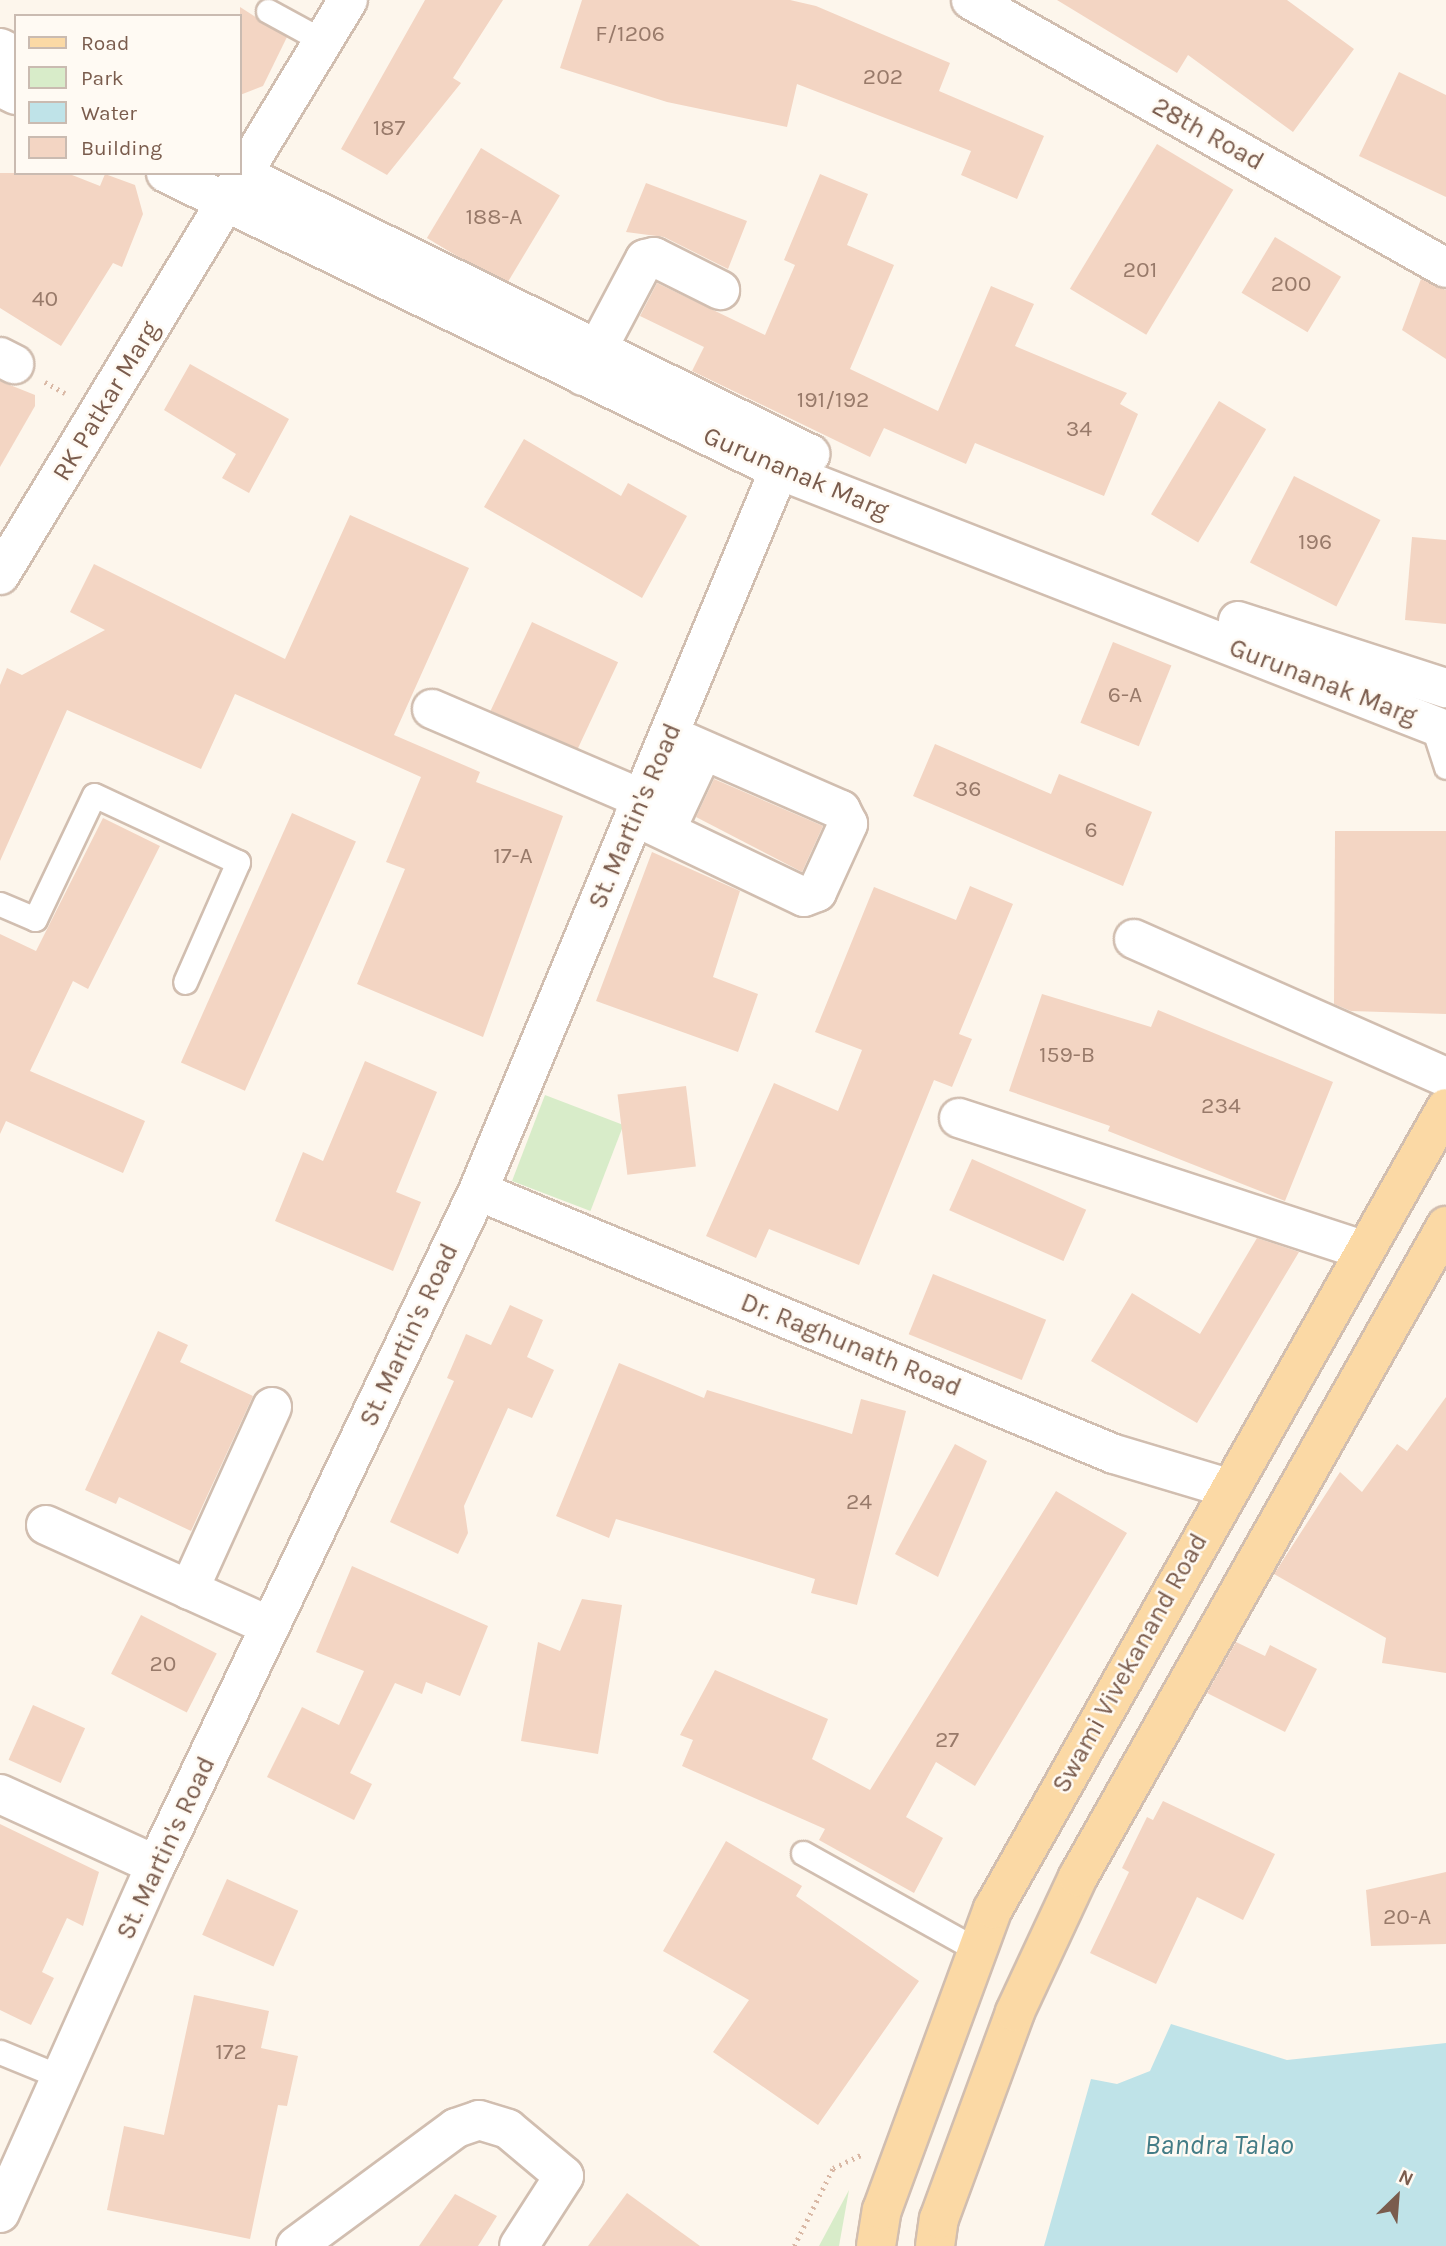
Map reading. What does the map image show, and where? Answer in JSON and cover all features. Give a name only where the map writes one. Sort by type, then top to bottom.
[{"type":"main road","name":"Swami Vivekanand Road","points":[[876,2246],[881,2210],[993,1909],[1228,1488],[1446,1108]]},
{"type":"main road","points":[[935,2246],[939,2219],[1016,2012],[1078,1877],[1446,1226]]},
{"type":"street","name":"RK Patkar Marg","points":[[242,174],[348,0]]},
{"type":"street","name":"28th Road","points":[[971,0],[1446,268]]},
{"type":"street","name":"Gurunanak Marg","points":[[178,175],[235,185],[784,458],[1439,727]]},
{"type":"street","name":"RK Patkar Marg","points":[[4,559],[99,412],[235,185]]},
{"type":"street","points":[[590,363],[645,259],[654,257],[720,290]]},
{"type":"street","name":"Gurunanak Marg","points":[[784,458],[1280,637],[1446,688]]},
{"type":"street","name":"St. Martin's Road","points":[[0,2213],[156,1865],[478,1191],[647,815],[669,735],[784,458]]},
{"type":"street","points":[[432,709],[647,815],[804,897],[817,892],[848,824],[841,810],[669,735]]},
{"type":"street","points":[[647,815],[703,751]]},
{"type":"street","points":[[1134,939],[1446,1077]]},
{"type":"street","points":[[959,1118],[1364,1250]]},
{"type":"street","name":"Dr. Raghunath Road","points":[[478,1191],[1114,1454],[1228,1488]]},
{"type":"street","points":[[190,1590],[272,1407]]},
{"type":"street","points":[[46,1525],[270,1626]]},
{"type":"street","points":[[0,1794],[156,1865]]},
{"type":"street","points":[[296,2246],[456,2128],[479,2120],[508,2129],[564,2176],[519,2246]]},
{"type":"lane","points":[[268,11],[323,41]]},
{"type":"lane","points":[[1439,727],[1446,767]]},
{"type":"lane","points":[[0,904],[35,919],[94,795],[238,862],[186,982]]},
{"type":"lane","points":[[803,1853],[977,1950]]},
{"type":"lane","points":[[0,2052],[61,2077]]},
{"type":"path","points":[[7,360],[99,412]]},
{"type":"path","points":[[794,2246],[832,2168],[908,2134]]},
{"type":"green space","points":[[545,1095],[623,1125],[590,1211],[512,1181]]},
{"type":"green space","points":[[849,2190],[839,2246],[819,2246]]},
{"type":"water","name":"Bandra Talao","points":[[1171,2024],[1287,2060],[1446,2043],[1446,2246],[1044,2246],[1091,2079],[1117,2084],[1150,2071]]},
{"type":"building","points":[[425,0],[503,0],[453,78],[461,83],[387,175],[341,149]]},
{"type":"building","points":[[582,0],[790,0],[816,6],[950,63],[939,91],[1044,136],[1017,199],[961,175],[971,151],[797,84],[787,127],[667,102],[560,68]]},
{"type":"building","points":[[1057,0],[1287,0],[1354,49],[1293,132],[1188,55],[1177,73]]},
{"type":"building","points":[[240,7],[287,37],[263,86],[242,94],[242,14]]},
{"type":"building","points":[[1399,72],[1446,95],[1446,197],[1359,156]]},
{"type":"building","points":[[1157,144],[1233,190],[1146,335],[1070,289]]},
{"type":"building","points":[[481,148],[560,195],[506,285],[427,238]]},
{"type":"building","points":[[0,173],[72,175],[100,186],[105,175],[108,175],[135,185],[143,214],[122,267],[113,263],[61,346],[0,308]]},
{"type":"building","points":[[820,174],[868,194],[847,245],[894,265],[850,369],[938,411],[991,286],[1034,304],[1015,346],[1127,393],[1120,404],[1138,414],[1104,496],[975,443],[966,464],[884,428],[870,457],[692,371],[704,347],[640,316],[657,283],[765,335],[795,265],[784,260]]},
{"type":"building","points":[[646,183],[747,221],[728,269],[664,237],[626,232]]},
{"type":"building","points":[[1275,237],[1341,277],[1308,332],[1242,293]]},
{"type":"building","points":[[1421,279],[1446,290],[1446,359],[1402,330]]},
{"type":"building","points":[[190,364],[289,419],[249,493],[222,478],[236,454],[164,410]]},
{"type":"building","points":[[0,381],[35,395],[35,406],[0,467]]},
{"type":"building","points":[[1219,401],[1266,429],[1198,542],[1151,514]]},
{"type":"building","points":[[524,439],[621,496],[628,483],[687,516],[642,598],[484,507]]},
{"type":"building","points":[[1294,476],[1380,520],[1336,606],[1250,562]]},
{"type":"building","points":[[350,515],[469,568],[394,735],[480,772],[476,782],[563,816],[483,1037],[357,984],[405,869],[386,862],[421,777],[235,694],[201,769],[67,710],[0,861],[0,685],[7,668],[22,675],[105,630],[70,612],[94,564],[285,659]]},
{"type":"building","points":[[1412,537],[1446,540],[1446,624],[1405,620]]},
{"type":"building","points":[[532,622],[618,662],[577,751],[491,711]]},
{"type":"building","points":[[1113,642],[1171,666],[1139,746],[1080,723]]},
{"type":"building","points":[[935,744],[1051,794],[1059,774],[1152,812],[1123,886],[913,796]]},
{"type":"building","points":[[714,779],[823,826],[802,872],[696,817]]},
{"type":"building","points":[[292,813],[356,841],[245,1091],[181,1062]]},
{"type":"building","points":[[103,818],[160,846],[88,989],[73,981],[30,1071],[145,1121],[123,1173],[6,1121],[0,1134],[0,934],[36,951]]},
{"type":"building","points":[[1335,831],[1446,831],[1446,1014],[1351,1011],[1334,1004]]},
{"type":"building","points":[[652,852],[740,891],[713,977],[758,994],[738,1052],[596,1001]]},
{"type":"building","points":[[970,886],[1013,904],[959,1034],[972,1039],[952,1087],[934,1080],[859,1265],[769,1229],[756,1258],[706,1236],[774,1083],[838,1111],[862,1050],[815,1032],[874,887],[956,920]]},
{"type":"building","points":[[1042,994],[1151,1027],[1158,1010],[1333,1082],[1285,1201],[1108,1131],[1110,1126],[1009,1091]]},
{"type":"building","points":[[365,1061],[437,1092],[396,1192],[421,1202],[393,1271],[275,1221],[303,1152],[323,1161]]},
{"type":"building","points":[[686,1086],[696,1166],[627,1175],[618,1094]]},
{"type":"building","points":[[972,1159],[1086,1210],[1063,1261],[949,1210]]},
{"type":"building","points":[[1257,1238],[1299,1252],[1197,1423],[1091,1361],[1132,1293],[1200,1334]]},
{"type":"building","points":[[933,1274],[1046,1320],[1022,1380],[909,1334]]},
{"type":"building","points":[[510,1305],[543,1320],[527,1357],[554,1370],[532,1418],[508,1408],[464,1506],[468,1533],[458,1554],[390,1522],[454,1381],[447,1378],[466,1334],[491,1345]]},
{"type":"building","points":[[158,1331],[188,1345],[180,1362],[253,1396],[191,1531],[119,1497],[116,1504],[85,1490]]},
{"type":"building","points":[[619,1363],[704,1398],[707,1390],[852,1434],[861,1399],[906,1411],[857,1605],[811,1593],[815,1579],[616,1519],[609,1538],[556,1516]]},
{"type":"building","points":[[1446,1397],[1446,1673],[1382,1663],[1386,1638],[1274,1574],[1340,1472],[1362,1492],[1397,1444],[1407,1451]]},
{"type":"building","points":[[955,1444],[987,1461],[938,1577],[895,1554]]},
{"type":"building","points":[[1056,1491],[1127,1533],[975,1786],[936,1762],[906,1817],[943,1838],[914,1893],[819,1840],[825,1829],[682,1766],[693,1740],[680,1735],[715,1670],[828,1719],[812,1759],[870,1790]]},
{"type":"building","points":[[352,1566],[488,1626],[460,1696],[426,1682],[422,1694],[395,1683],[350,1773],[372,1784],[354,1820],[267,1777],[302,1707],[339,1725],[364,1671],[316,1652]]},
{"type":"building","points":[[582,1599],[622,1605],[598,1754],[521,1741],[538,1642],[560,1651]]},
{"type":"building","points":[[141,1615],[217,1654],[187,1712],[111,1674]]},
{"type":"building","points":[[1236,1642],[1265,1656],[1270,1645],[1317,1669],[1285,1732],[1207,1693]]},
{"type":"building","points":[[33,1705],[85,1728],[61,1783],[9,1760]]},
{"type":"building","points":[[1163,1801],[1275,1854],[1243,1920],[1197,1897],[1156,1984],[1090,1953],[1129,1872],[1122,1868],[1147,1817],[1153,1820]]},
{"type":"building","points":[[0,1824],[99,1872],[83,1926],[67,1918],[42,1972],[54,1978],[31,2025],[0,2010]]},
{"type":"building","points":[[726,1841],[802,1886],[796,1896],[919,1981],[818,2125],[713,2052],[749,2000],[663,1951]]},
{"type":"building","points":[[1446,1872],[1446,1944],[1371,1946],[1366,1890]]},
{"type":"building","points":[[227,1879],[298,1911],[273,1966],[202,1935]]},
{"type":"building","points":[[194,1995],[269,2011],[261,2048],[298,2056],[287,2106],[278,2105],[250,2239],[107,2210],[124,2126],[164,2135]]},
{"type":"building","points":[[627,2193],[700,2246],[588,2246]]},
{"type":"building","points":[[455,2194],[497,2216],[478,2246],[419,2246]]}]
